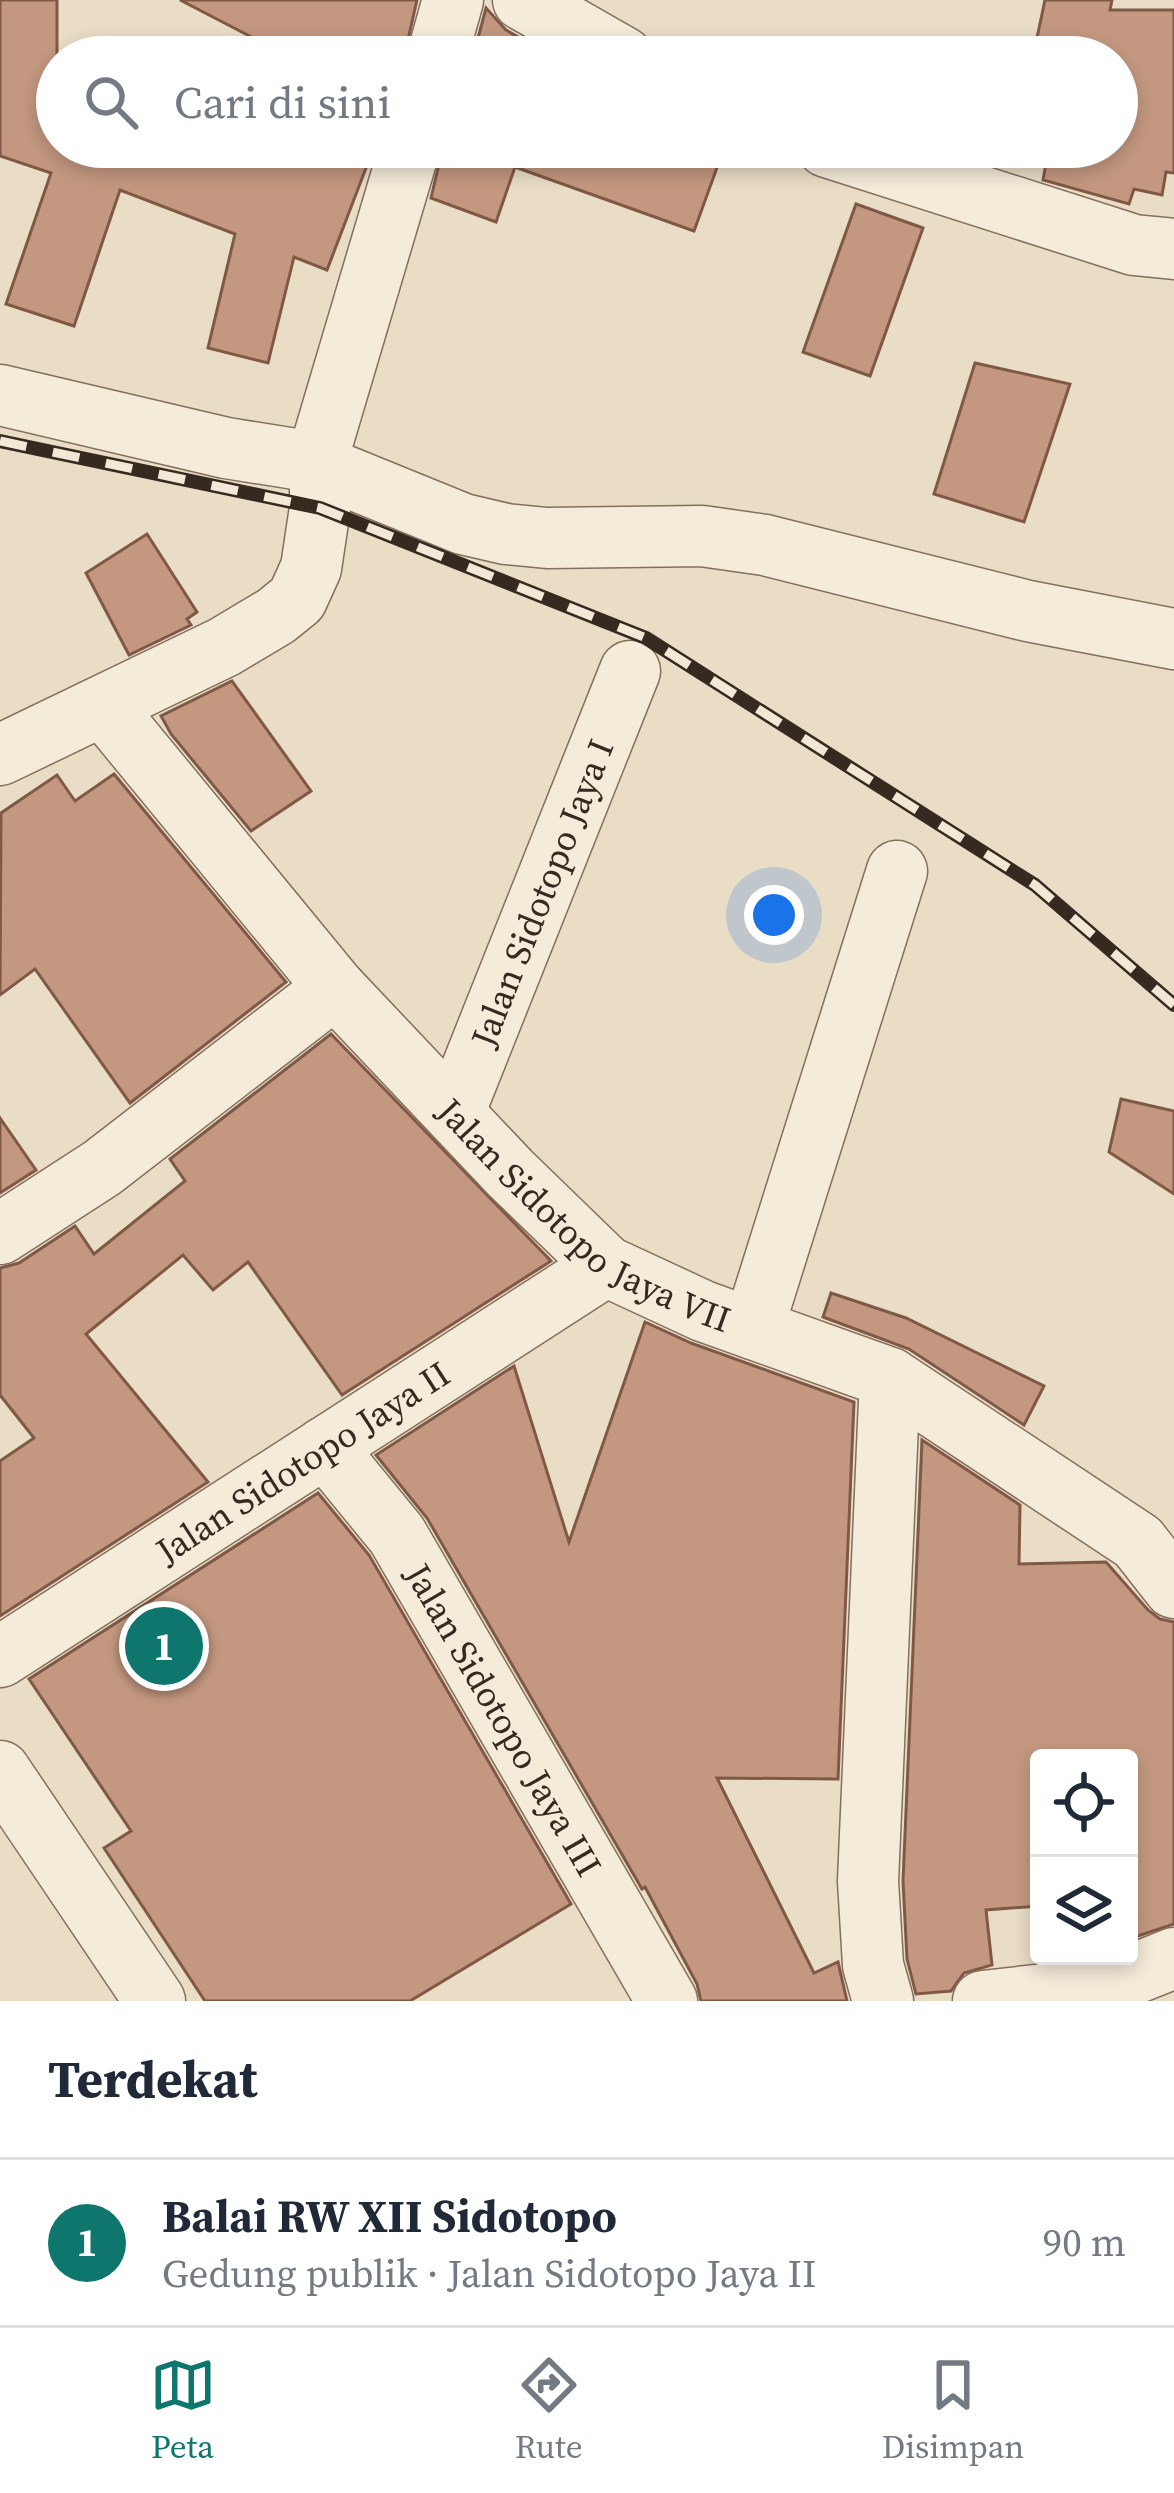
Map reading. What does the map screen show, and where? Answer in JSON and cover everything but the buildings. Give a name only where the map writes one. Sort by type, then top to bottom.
[{"type":"street","points":[[442,36],[453,0]]},
{"type":"street","points":[[523,0],[586,36]]},
{"type":"street","points":[[0,755],[224,646],[297,599],[311,568],[318,486],[404,168]]},
{"type":"street","points":[[893,168],[1135,245],[1174,249]]},
{"type":"street","points":[[0,395],[226,448],[318,486],[506,534],[702,536],[765,545],[1028,611],[1174,639]]},
{"type":"street","name":"Jalan Sidotopo Jaya I","points":[[454,1113],[630,671]]},
{"type":"street","name":"Jalan Sidotopo Jaya VII","points":[[104,706],[335,988],[607,1266],[753,1330],[890,1378],[1138,1542],[1174,1588]]},
{"type":"street","points":[[753,1330],[897,871]]},
{"type":"street","points":[[0,1234],[102,1168],[335,988]]},
{"type":"street","name":"Jalan Sidotopo Jaya II","points":[[0,1657],[607,1266]]},
{"type":"street","points":[[883,2001],[873,1965],[868,1881],[890,1378]]},
{"type":"street","name":"Jalan Sidotopo Jaya III","points":[[326,1447],[398,1535],[667,2001]]},
{"type":"street","points":[[0,1771],[155,2001]]},
{"type":"street","points":[[983,2001],[1101,1994],[1174,1958]]},
{"type":"railway","points":[[0,441],[320,508],[646,638],[1035,885],[1174,1005]]},
{"type":"place","name":"Balai RW XII Sidotopo","points":[[164,1646]]}]
